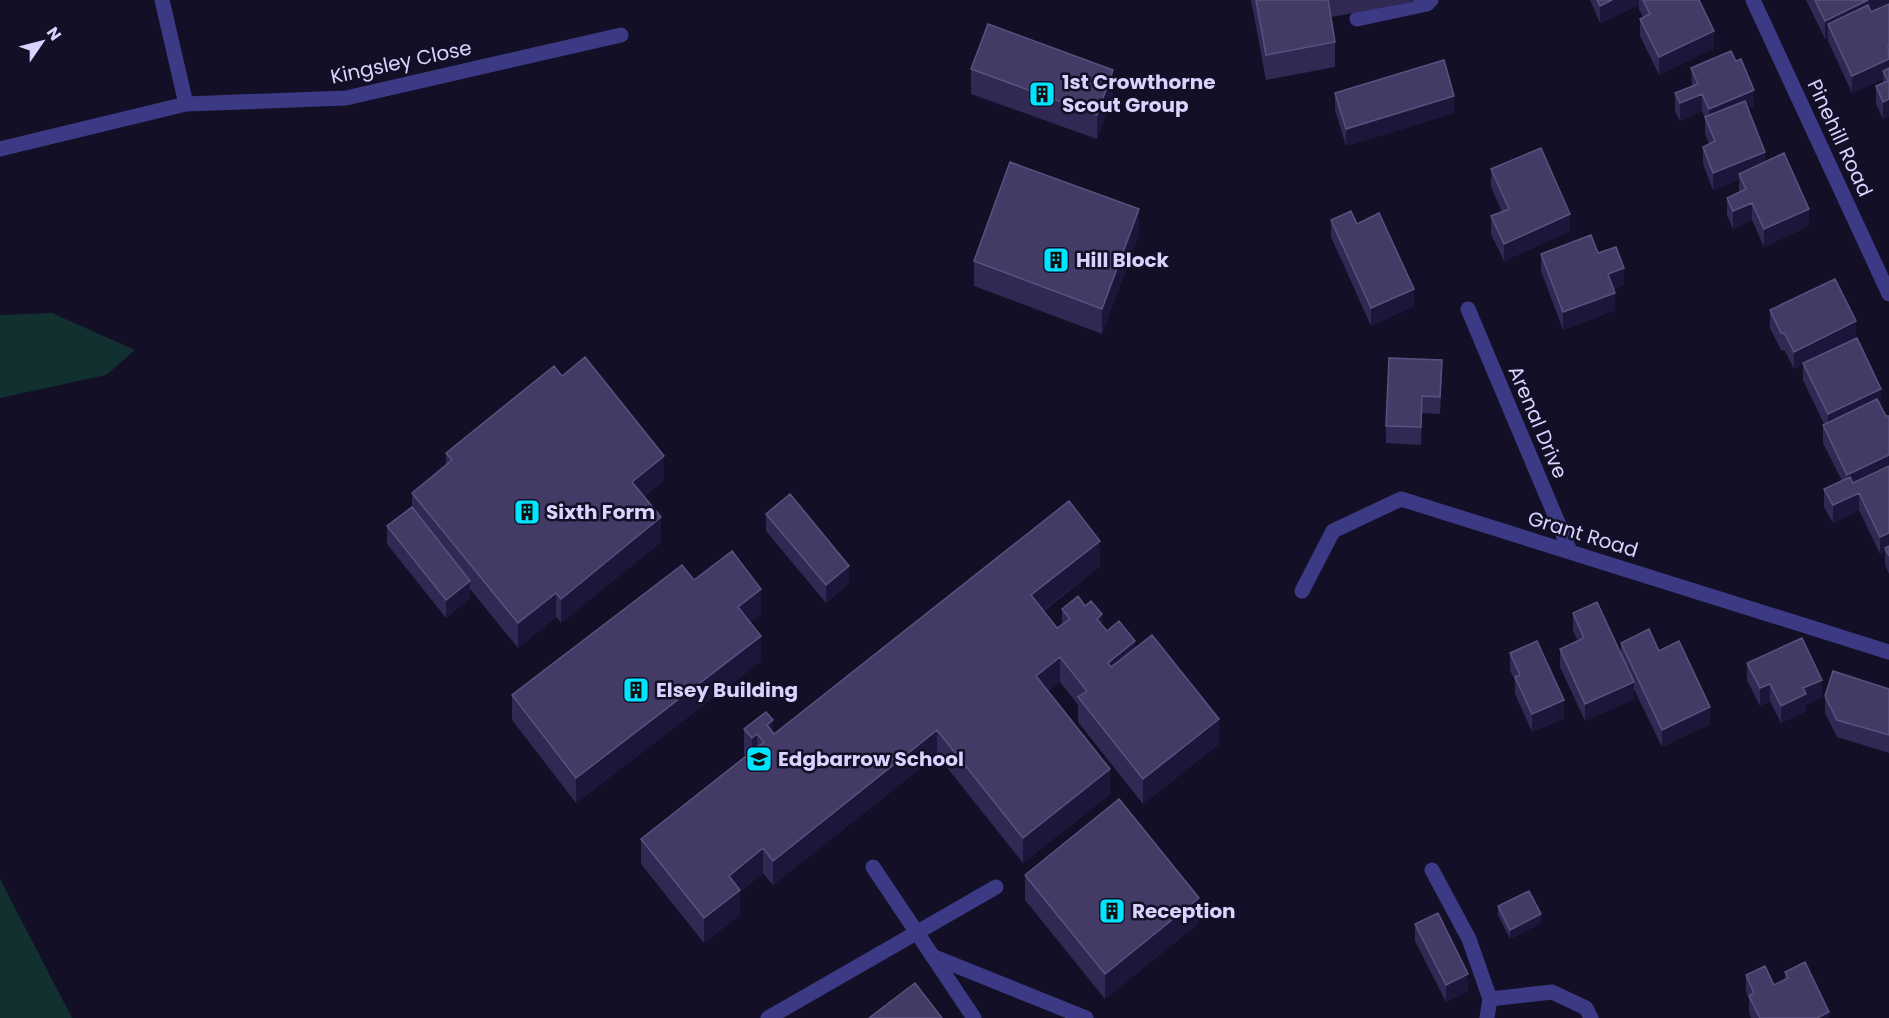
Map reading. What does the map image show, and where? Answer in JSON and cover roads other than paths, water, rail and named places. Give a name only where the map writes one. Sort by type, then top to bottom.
[{"type":"street","points":[[162,0],[186,104]]},
{"type":"street","points":[[1357,19],[1426,4],[1431,0]]},
{"type":"street","name":"Pinehill Road","points":[[1753,0],[1889,294]]},
{"type":"street","name":"Kingsley Close","points":[[0,149],[186,104],[346,98],[621,35]]},
{"type":"street","name":"Arenal Drive","points":[[1468,309],[1570,551]]},
{"type":"street","name":"Grant Road","points":[[1302,591],[1332,531],[1401,499],[1889,652]]},
{"type":"street","points":[[873,867],[974,1018]]},
{"type":"street","points":[[1432,870],[1469,939],[1490,999],[1487,1018]]},
{"type":"street","points":[[768,1018],[996,887]]},
{"type":"street","points":[[932,956],[1086,1018]]},
{"type":"street","points":[[1490,999],[1552,992],[1586,1008],[1591,1018]]},
{"type":"place","name":"1st Crowthorne Scout Group","points":[[1042,94]]},
{"type":"place","name":"Hill Block","points":[[1056,260]]},
{"type":"place","name":"Sixth Form","points":[[527,512]]},
{"type":"place","name":"Elsey Building","points":[[636,690]]},
{"type":"place","name":"Edgbarrow School","points":[[759,759]]},
{"type":"place","name":"Reception","points":[[1112,911]]}]
